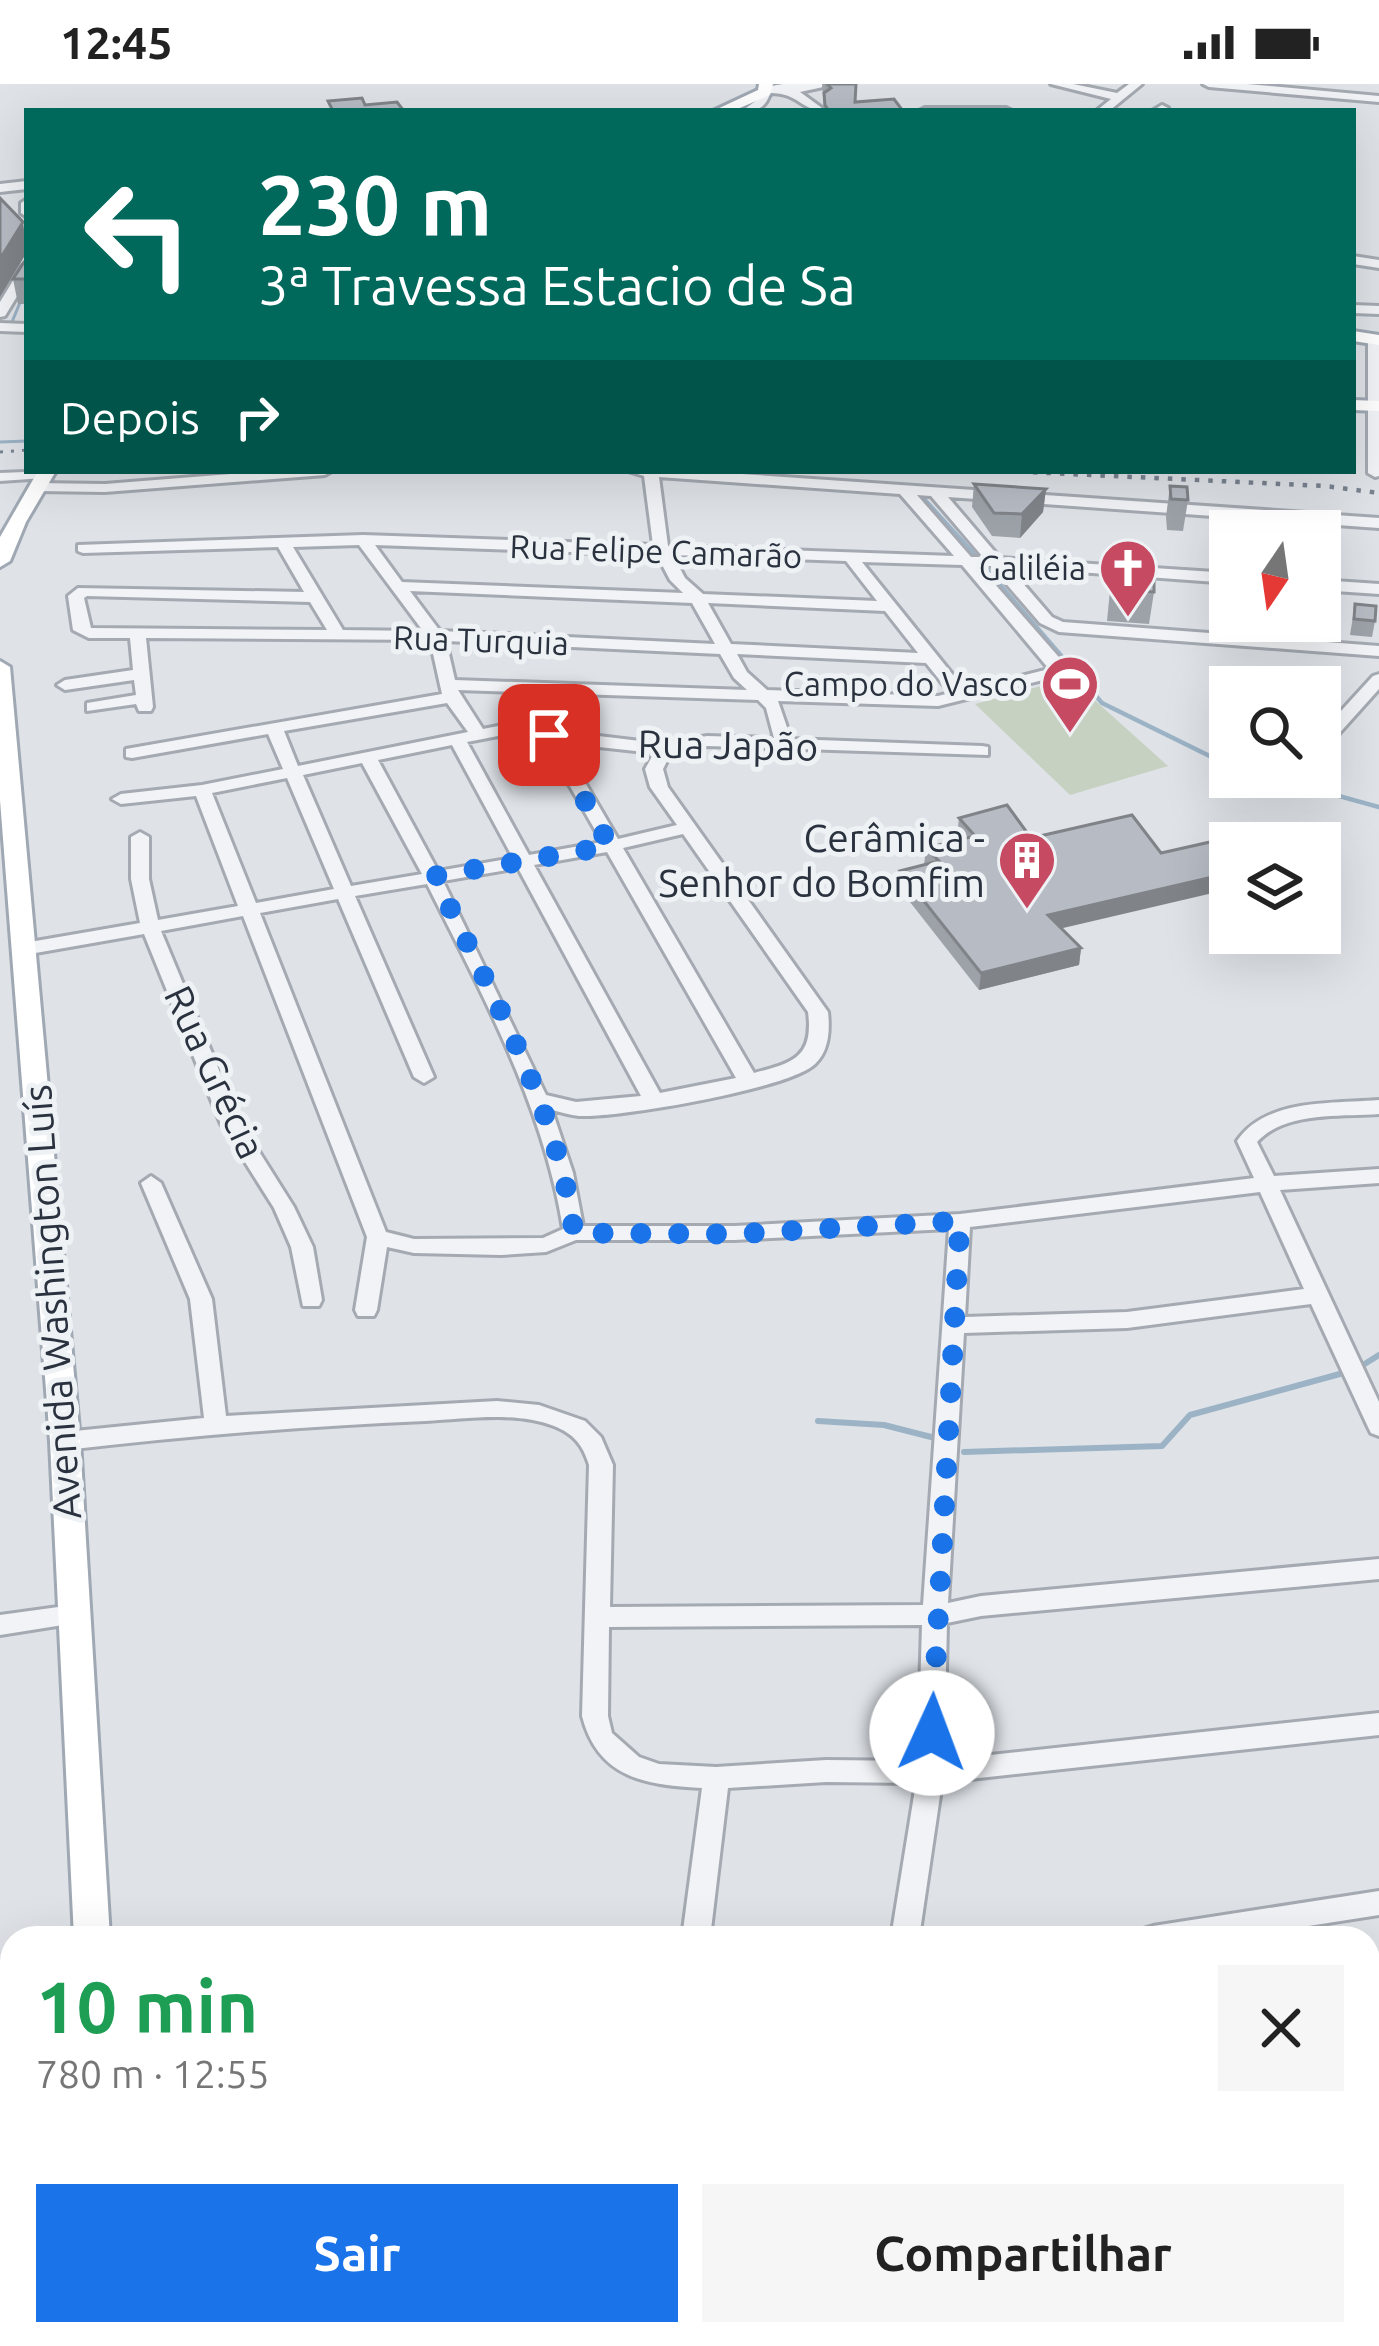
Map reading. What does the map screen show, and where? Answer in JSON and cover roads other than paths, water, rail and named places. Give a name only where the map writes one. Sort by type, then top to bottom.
[{"type":"main road","points":[[726,108],[766,89]]},
{"type":"main road","points":[[0,561],[43,477]]},
{"type":"main road","name":"Avenida Washington Luís","points":[[0,667],[64,1441],[91,1926]]},
{"type":"street","points":[[766,89],[831,84]]},
{"type":"street","points":[[1058,84],[1119,97]]},
{"type":"street","points":[[1106,108],[1136,84]]},
{"type":"street","points":[[1209,84],[1379,99]]},
{"type":"street","points":[[789,87],[815,108]]},
{"type":"street","points":[[0,313],[24,274]]},
{"type":"street","points":[[1377,340],[1377,473]]},
{"type":"street","points":[[0,477],[133,487],[289,474]]},
{"type":"street","points":[[651,474],[655,530],[663,551],[678,580],[697,597],[746,682],[774,706],[784,745]]},
{"type":"street","points":[[678,474],[1379,523]]},
{"type":"street","points":[[132,753],[275,731],[449,691],[938,701],[1057,673],[1058,666],[905,491]]},
{"type":"street","points":[[936,493],[1046,620],[1067,629],[1379,651]]},
{"type":"street","points":[[363,540],[437,638],[449,691],[480,736]]},
{"type":"street","name":"Rua Felipe Camarão","points":[[82,548],[363,540],[996,562],[1209,577]]},
{"type":"street","points":[[284,545],[339,637]]},
{"type":"street","points":[[851,558],[926,658],[962,697]]},
{"type":"street","points":[[396,586],[886,606]]},
{"type":"street","points":[[1341,586],[1379,589]]},
{"type":"street","name":"Rua Turquia","points":[[313,597],[85,591],[76,596],[82,631],[437,638],[926,658]]},
{"type":"street","points":[[93,707],[144,703],[138,635]]},
{"type":"street","points":[[65,685],[140,674]]},
{"type":"street","points":[[1341,720],[1379,679]]},
{"type":"street","name":"Rua Japão","points":[[121,799],[202,790],[518,730],[665,749],[707,742],[982,751]]},
{"type":"street","points":[[275,731],[424,1077]]},
{"type":"street","points":[[549,735],[747,1079]]},
{"type":"street","points":[[458,741],[654,1101]]},
{"type":"street","points":[[540,1100],[578,1109],[654,1101],[776,1075],[803,1064],[815,1051],[818,1012],[654,776],[665,749]]},
{"type":"street","points":[[368,758],[435,876],[540,1100],[564,1178],[574,1233]]},
{"type":"street","points":[[202,790],[378,1237],[366,1310]]},
{"type":"street","points":[[24,949],[610,846],[688,826]]},
{"type":"street","name":"Rua Grécia","points":[[140,837],[140,879],[150,926],[231,1124],[284,1207],[302,1247],[310,1300]]},
{"type":"street","points":[[1379,1107],[1284,1117],[1254,1129],[1248,1147],[1379,1426]]},
{"type":"street","points":[[378,1237],[414,1246],[501,1248],[546,1245],[574,1233],[734,1234],[960,1221],[1267,1184],[1379,1176]]},
{"type":"street","points":[[152,1183],[201,1299],[216,1424]]},
{"type":"street","points":[[907,1926],[931,1772],[935,1615],[960,1221]]},
{"type":"street","points":[[952,1325],[1127,1320],[1317,1295]]},
{"type":"street","points":[[64,1441],[216,1424],[501,1410],[558,1419],[580,1429],[590,1438],[601,1465],[595,1716],[601,1739],[630,1766],[659,1774],[716,1778],[826,1771],[931,1772],[1379,1724]]},
{"type":"street","points":[[597,1618],[935,1615],[1022,1602],[1379,1569]]},
{"type":"street","points":[[0,1625],[74,1615]]},
{"type":"street","points":[[698,1926],[716,1778]]},
{"type":"street","points":[[1230,1926],[1379,1903]]},
{"type":"waterway","points":[[12,322],[21,300]]},
{"type":"waterway","points":[[0,442],[24,441]]},
{"type":"waterway","points":[[922,497],[974,554]]},
{"type":"waterway","points":[[982,564],[1102,703],[1209,756]]},
{"type":"waterway","points":[[1341,797],[1379,807]]},
{"type":"waterway","points":[[1363,1365],[1379,1355]]},
{"type":"waterway","points":[[964,1452],[1162,1446],[1190,1415],[1347,1372]]},
{"type":"waterway","points":[[818,1421],[884,1425],[935,1438]]},
{"type":"railway","points":[[0,452],[24,450]]},
{"type":"railway","points":[[1070,474],[1325,486],[1379,493]]},
{"type":"place","name":"Galiléia","points":[[1128,619]]},
{"type":"place","name":"Campo do Vasco","points":[[1070,735]]},
{"type":"place","name":"Cerâmica - Senhor do Bomfim","points":[[1027,911]]}]
